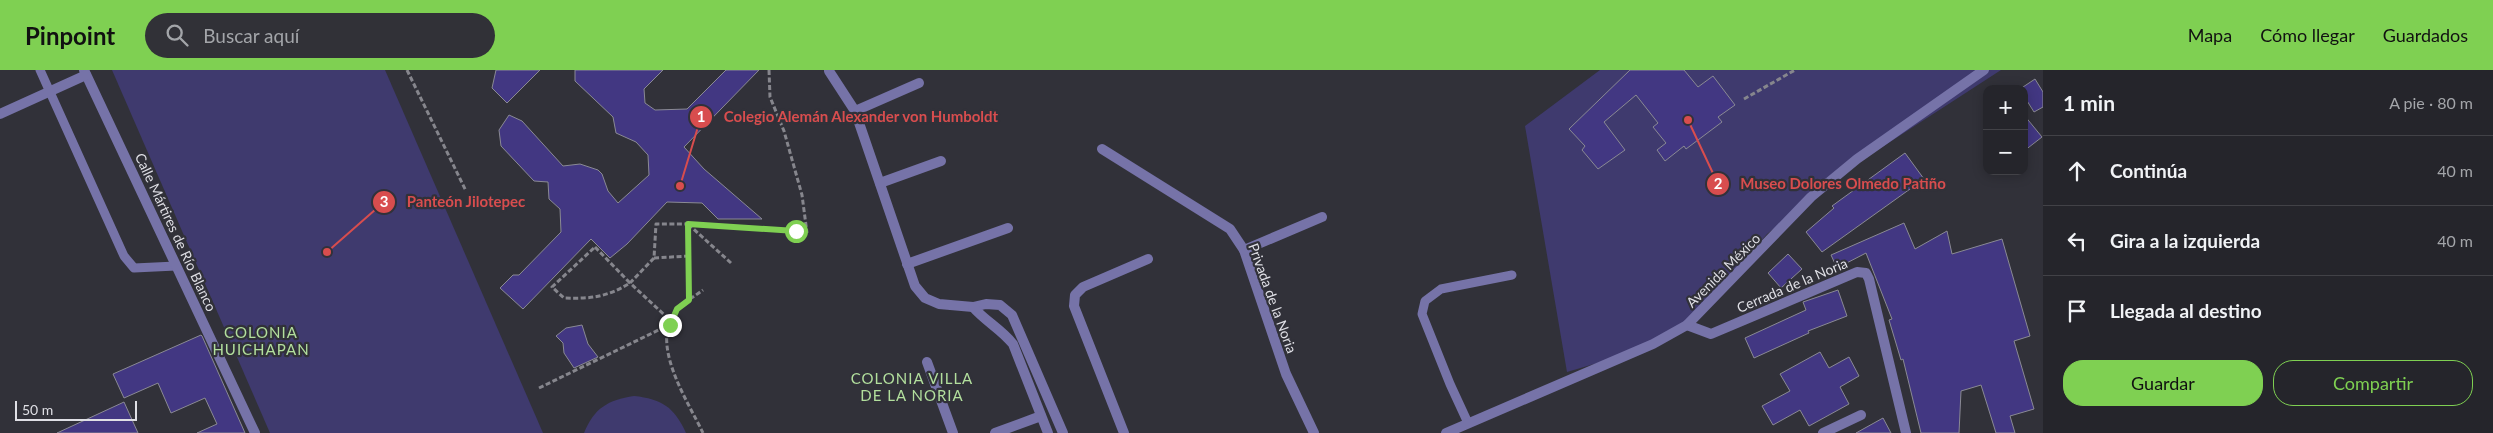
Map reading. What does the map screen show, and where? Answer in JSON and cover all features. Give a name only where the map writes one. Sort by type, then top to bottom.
[{"type":"street","name":"Avenida México","points":[[1446,433],[1653,344],[1687,324],[1811,197],[1857,159],[1984,70]]},
{"type":"street","points":[[828,71],[855,111],[916,286],[925,298],[939,304],[973,307],[986,304],[1000,305],[1012,315],[1062,433]]},
{"type":"street","points":[[0,114],[85,72]]},
{"type":"street","name":"Calle Mártires de Río Blanco","points":[[85,72],[255,433]]},
{"type":"street","points":[[855,111],[919,83]]},
{"type":"street","name":"Privada de la Noria","points":[[1102,149],[1230,229],[1244,250],[1286,374],[1314,433]]},
{"type":"street","points":[[880,183],[941,161]]},
{"type":"street","points":[[1244,250],[1322,217]]},
{"type":"street","points":[[907,264],[1008,228]]},
{"type":"street","points":[[1124,433],[1074,306],[1075,295],[1083,287],[1148,259]]},
{"type":"street","name":"Cerrada de la Noria","points":[[1687,324],[1711,334],[1858,272],[1866,273],[1906,433]]},
{"type":"street","points":[[973,307],[984,319],[1004,333],[1013,344],[1048,433]]},
{"type":"street","points":[[927,362],[953,433]]},
{"type":"street","points":[[1028,383],[1039,378]]},
{"type":"street","points":[[1823,433],[1861,415]]},
{"type":"street","points":[[995,433],[1041,416]]},
{"type":"lane","points":[[40,70],[124,256],[134,268],[176,266]]},
{"type":"lane","points":[[1468,423],[1422,314],[1425,301],[1441,289],[1512,275]]},
{"type":"path","points":[[407,70],[466,191]]},
{"type":"path","points":[[769,70],[770,97],[784,131],[802,195],[807,233]]},
{"type":"path","points":[[1744,99],[1795,70]]},
{"type":"path","points":[[670,323],[630,283],[595,247],[552,287],[564,298],[588,299],[613,294],[630,283],[654,258],[656,224],[688,224],[796,231]]},
{"type":"path","points":[[688,224],[689,300]]},
{"type":"path","points":[[688,224],[731,263]]},
{"type":"path","points":[[654,258],[689,256]]},
{"type":"path","points":[[703,290],[677,309],[670,323],[666,339],[668,361],[703,433]]},
{"type":"path","points":[[539,388],[670,323]]},
{"type":"shaded area","points":[[112,70],[385,70],[543,433],[270,433]]},
{"type":"shaded area","points":[[1600,70],[2001,70],[1856,164],[1767,234],[1698,315],[1655,346],[1567,372],[1525,126]]},
{"type":"shaded area","points":[[634,396],[652,399],[666,406],[677,417],[686,433],[584,433],[597,411],[609,403]]},
{"type":"building","points":[[496,70],[540,70],[507,103],[492,88]]},
{"type":"building","points":[[575,70],[663,70],[644,89],[645,103],[655,110],[687,109],[726,70],[759,70],[684,147],[704,169],[762,219],[718,219],[702,203],[667,202],[627,244],[610,258],[591,239],[523,309],[500,288],[513,275],[519,275],[561,232],[560,209],[549,199],[548,182],[534,181],[501,146],[499,130],[509,115],[522,121],[563,166],[580,164],[598,170],[602,174],[608,191],[618,203],[649,175],[648,155],[636,142],[616,133],[613,117],[575,81]]},
{"type":"building","points":[[1630,70],[1684,70],[1698,87],[1713,76],[1735,105],[1718,117],[1722,122],[1686,149],[1684,146],[1665,161],[1657,150],[1666,143],[1653,127],[1658,123],[1636,95],[1604,122],[1625,150],[1598,169],[1582,150],[1585,146],[1569,129]]},
{"type":"building","points":[[2035,79],[2043,92],[2043,107],[2034,112],[2028,102],[2028,85],[2026,85]]},
{"type":"building","points":[[2028,120],[2042,137],[2028,148]]},
{"type":"building","points":[[1905,153],[1924,179],[1822,252],[1806,232],[1834,208],[1832,206]]},
{"type":"building","points":[[1904,223],[1915,249],[1947,231],[1952,254],[2002,239],[2030,336],[2014,341],[2034,409],[2010,416],[2015,433],[1996,433],[1981,385],[1961,391],[1959,433],[1921,433],[1903,359],[1901,360],[1889,320],[1892,319],[1866,253],[1837,268],[1831,255]]},
{"type":"building","points":[[1788,254],[1802,269],[1781,288],[1768,273]]},
{"type":"building","points":[[1838,290],[1847,316],[1808,331],[1809,333],[1754,358],[1745,338],[1806,310],[1803,302]]},
{"type":"building","points":[[582,325],[588,344],[598,357],[574,368],[564,353],[563,343],[556,336],[566,328]]},
{"type":"building","points":[[201,335],[245,433],[197,433],[217,424],[205,398],[171,413],[158,383],[124,398],[113,374]]},
{"type":"building","points":[[1820,352],[1829,368],[1849,357],[1859,376],[1840,387],[1849,404],[1809,426],[1800,410],[1773,425],[1762,406],[1790,391],[1780,374]]},
{"type":"building","points":[[124,402],[138,433],[57,433]]},
{"type":"building","points":[[1883,418],[1891,433],[1856,433]]},
{"type":"place","name":"Museo Dolores Olmedo Patiño","points":[[1688,120]]},
{"type":"place","name":"Colegio Alemán Alexander von Humboldt","points":[[680,186]]},
{"type":"place","name":"Panteón Jilotepec","points":[[327,252]]},
{"type":"district","name":"COLONIA HUICHAPAN","points":[[261,340]]},
{"type":"district","name":"COLONIA VILLA DE LA NORIA","points":[[912,386]]},
{"type":"route","points":[[670,325],[677,309],[689,300],[688,224],[796,231]]}]
